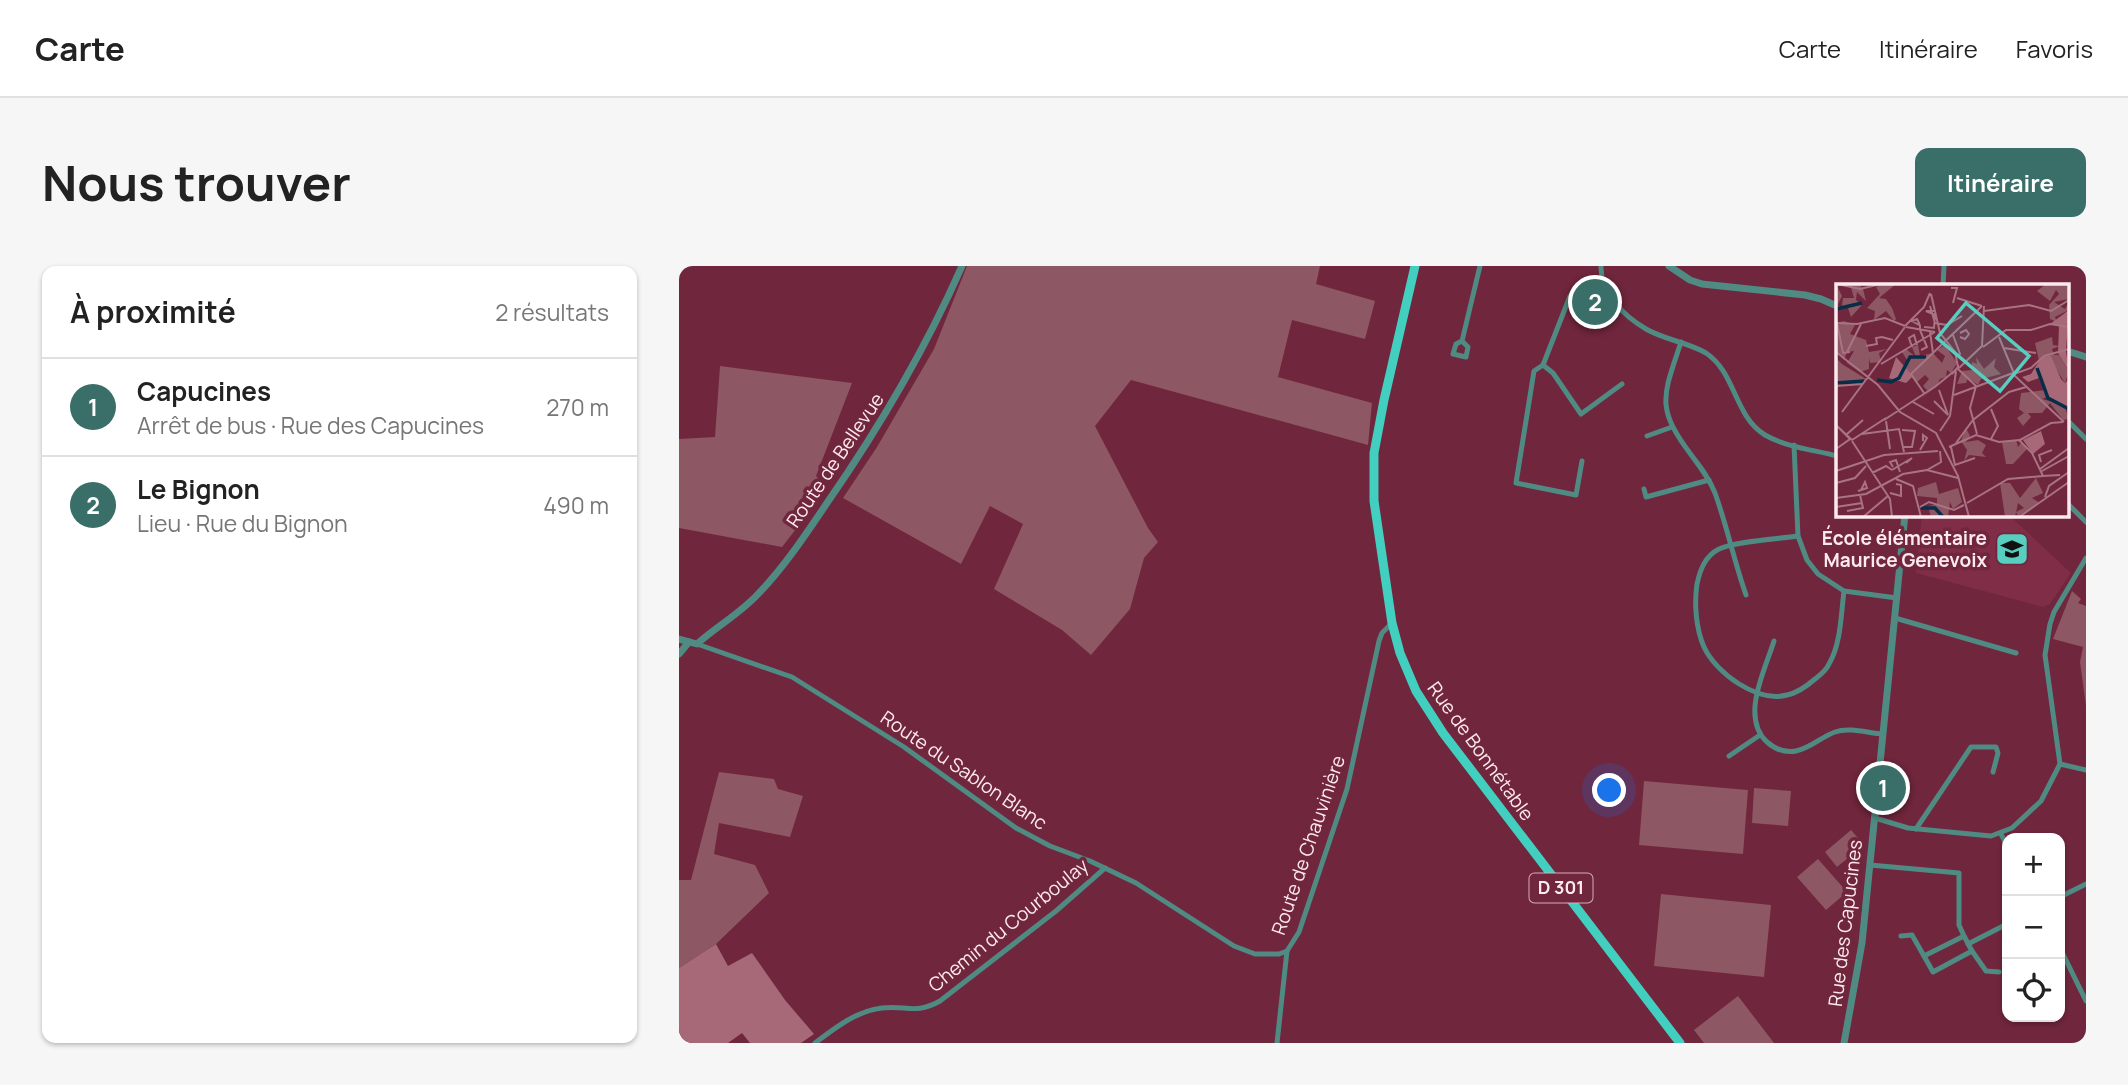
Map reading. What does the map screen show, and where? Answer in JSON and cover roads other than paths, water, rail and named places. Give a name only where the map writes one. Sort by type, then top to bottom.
[{"type":"main road","name":"Rue de Bonnétable","points":[[1415,266],[1374,453],[1374,501],[1392,623],[1407,674],[1431,716],[1680,1043]]},
{"type":"street","name":"Route de Bellevue","points":[[679,654],[758,594],[825,507],[905,381],[940,316],[962,266]]},
{"type":"street","points":[[1462,341],[1479,266]]},
{"type":"street","points":[[1601,266],[1602,281],[1612,298],[1630,317],[1647,329],[1705,353],[1715,361],[1726,375],[1745,414],[1758,430],[1774,439],[1836,456]]},
{"type":"street","points":[[1669,266],[1690,280],[1702,284],[1805,295],[1836,306]]},
{"type":"street","points":[[1943,284],[1944,266]]},
{"type":"street","points":[[1543,365],[1570,296],[1577,290],[1602,281]]},
{"type":"street","points":[[1681,342],[1665,397],[1666,414],[1709,480],[1746,595]]},
{"type":"street","points":[[2069,352],[2086,356]]},
{"type":"street","points":[[1543,365],[1553,373],[1581,414],[1622,384]]},
{"type":"street","points":[[1543,365],[1536,367],[1532,378],[1516,483],[1576,495],[1582,461]]},
{"type":"street","points":[[2069,422],[2086,439]]},
{"type":"street","points":[[1647,436],[1672,427]]},
{"type":"street","points":[[1794,445],[1798,536],[1807,560],[1818,574],[1844,591],[1897,598]]},
{"type":"street","points":[[1644,489],[1646,497],[1709,480]]},
{"type":"street","points":[[2069,505],[2086,522]]},
{"type":"street","name":"Rue des Capucines","points":[[1844,1043],[1862,943],[1905,516]]},
{"type":"street","points":[[1798,536],[1731,546],[1719,549],[1706,559],[1699,573],[1696,601],[1699,631],[1704,647],[1713,661],[1729,678],[1758,692],[1787,696],[1824,672],[1834,654],[1844,591]]},
{"type":"street","points":[[1875,818],[1916,829],[1991,836],[2001,834],[2023,820],[2041,801],[2060,764],[2045,655],[2054,612],[2086,558]]},
{"type":"street","points":[[1895,618],[2016,653]]},
{"type":"street","name":"Route de Chauvinière","points":[[1277,1043],[1287,951],[1299,932],[1347,789],[1360,740],[1379,641],[1392,623]]},
{"type":"street","points":[[679,639],[693,643]]},
{"type":"street","points":[[1774,641],[1758,692],[1754,715],[1760,735],[1771,745],[1783,751],[1796,751],[1838,731],[1883,734]]},
{"type":"street","name":"Route du Sablon Blanc","points":[[693,643],[792,677],[904,747],[1016,828],[1136,883],[1234,946],[1255,954],[1279,954],[1287,951]]},
{"type":"street","points":[[1729,756],[1760,735]]},
{"type":"street","points":[[1916,829],[1971,747],[1996,747],[1998,753],[1993,772]]},
{"type":"street","points":[[2060,764],[2086,770]]},
{"type":"street","points":[[1870,864],[1959,873],[1959,925],[1986,971],[1999,972]]},
{"type":"street","name":"Chemin du Courboulay","points":[[815,1043],[843,1023],[867,1011],[883,1008],[920,1010],[940,1002],[1056,911],[1105,867]]},
{"type":"street","points":[[2062,896],[2086,884]]},
{"type":"street","points":[[1968,944],[2002,927]]},
{"type":"street","points":[[1901,936],[1912,935],[1933,972],[1972,951]]},
{"type":"street","points":[[1924,956],[1964,936]]},
{"type":"street","points":[[2065,958],[2086,1001]]},
{"type":"place","name":"Le Bignon","points":[[1595,302]]},
{"type":"place","name":"École élémentaire Maurice Genevoix","points":[[2012,549]]},
{"type":"place","name":"Capucines","points":[[1883,788]]}]
